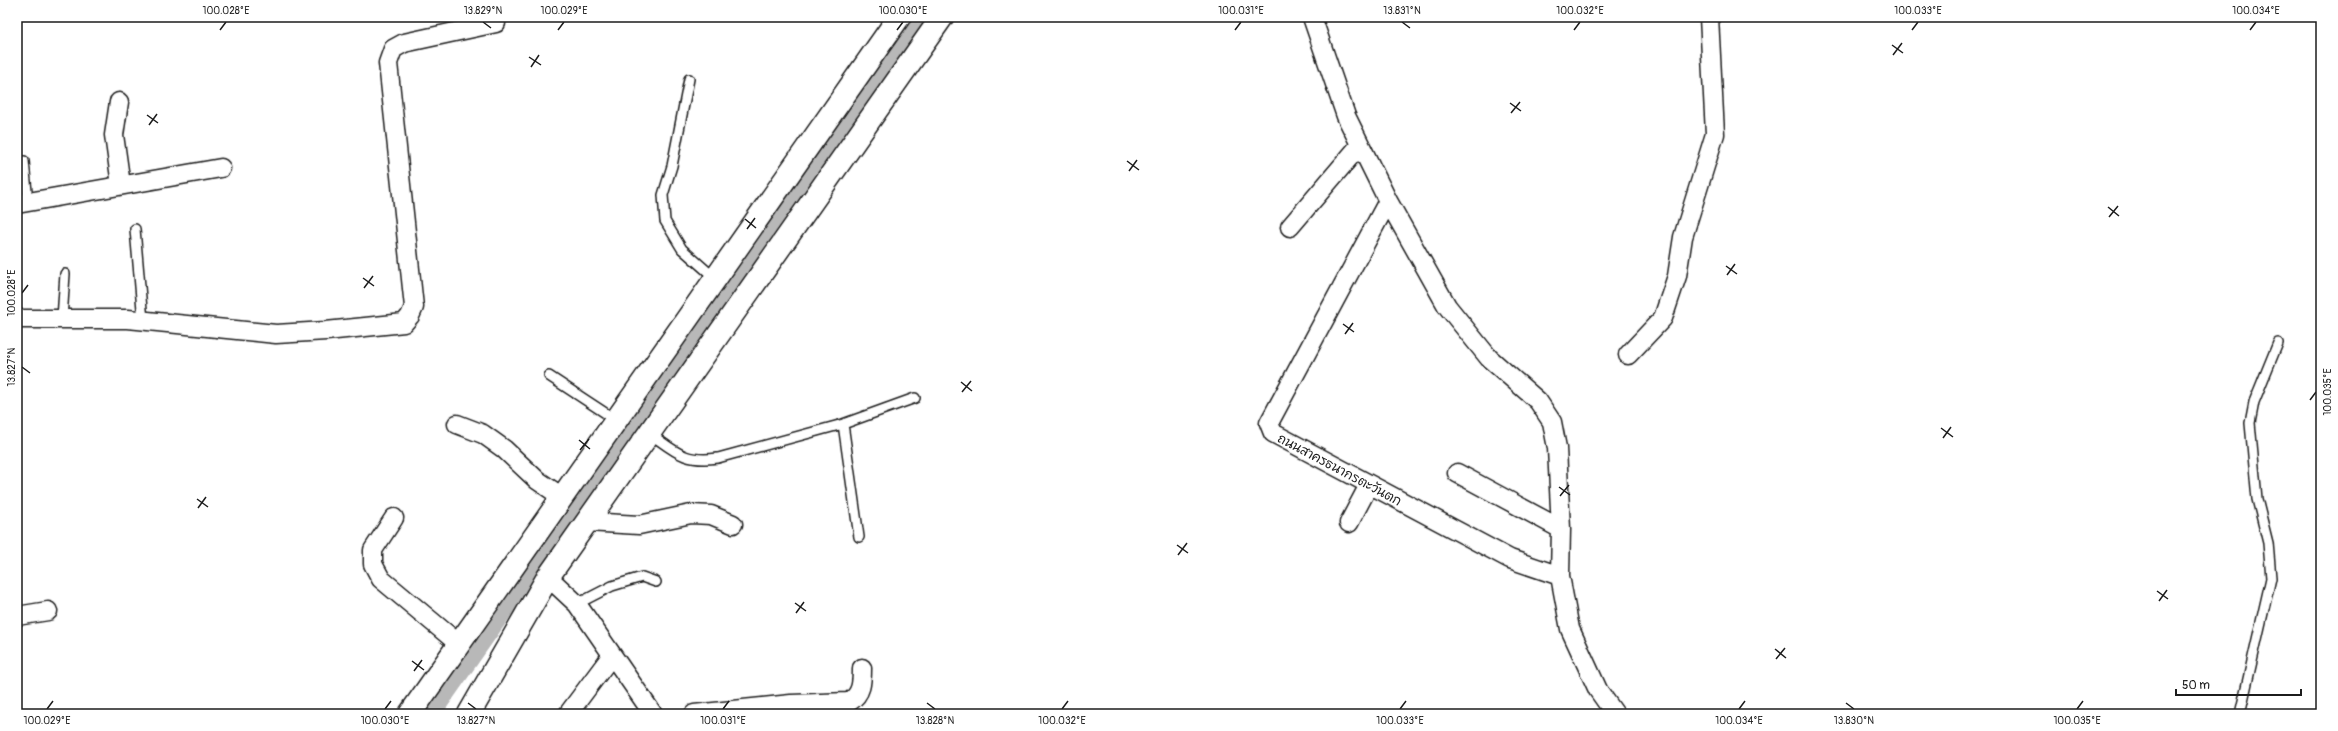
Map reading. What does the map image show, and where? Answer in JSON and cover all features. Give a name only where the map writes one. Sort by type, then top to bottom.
[{"type":"street","points":[[410,714],[899,17]]},
{"type":"street","points":[[469,714],[548,577],[942,17]]},
{"type":"street","points":[[1312,17],[1346,116],[1388,200],[1447,306],[1489,358],[1538,401],[1552,422],[1557,448],[1561,529],[1560,576],[1570,629],[1598,690],[1615,714]]},
{"type":"street","points":[[1628,355],[1663,318],[1677,276],[1683,237],[1715,134],[1709,17]]},
{"type":"street","points":[[17,319],[143,321],[276,334],[326,331],[404,323],[410,316],[414,307],[388,63],[393,49],[404,43],[496,23]]},
{"type":"street","points":[[119,102],[114,135],[121,185]]},
{"type":"street","points":[[1290,226],[1360,145]]},
{"type":"street","points":[[23,203],[221,168]]},
{"type":"street","name":"ถนนสาครธนากรตะวันตก","points":[[1388,200],[1269,423],[1273,433],[1510,559],[1560,576]]},
{"type":"street","points":[[457,424],[488,438],[504,449],[537,480],[562,497]]},
{"type":"street","points":[[1457,473],[1561,529]]},
{"type":"street","points":[[1349,523],[1369,485]]},
{"type":"street","points":[[587,522],[639,525],[691,514],[704,514],[711,515],[733,524]]},
{"type":"street","points":[[394,518],[374,550],[373,564],[381,579],[459,644]]},
{"type":"street","points":[[548,577],[577,604],[653,714]]},
{"type":"street","points":[[17,616],[48,611]]},
{"type":"street","points":[[568,714],[612,655]]},
{"type":"street","points":[[694,714],[791,704],[849,702],[854,699],[862,685],[862,668]]},
{"type":"street","points":[[404,714],[427,690]]},
{"type":"lane","points":[[689,79],[672,166],[663,195],[665,221],[682,249],[716,278]]},
{"type":"lane","points":[[23,203],[24,161]]},
{"type":"lane","points":[[135,229],[143,321]]},
{"type":"lane","points":[[62,319],[65,274]]},
{"type":"lane","points":[[2240,714],[2271,578],[2268,543],[2257,499],[2250,424],[2254,402],[2278,343]]},
{"type":"lane","points":[[550,376],[616,420]]},
{"type":"lane","points":[[649,433],[685,458],[700,461],[718,458],[843,424],[915,398]]},
{"type":"lane","points":[[843,424],[859,537]]},
{"type":"lane","points":[[577,604],[612,586],[642,577],[656,582]]},
{"type":"waterway","points":[[432,714],[921,17]]}]
